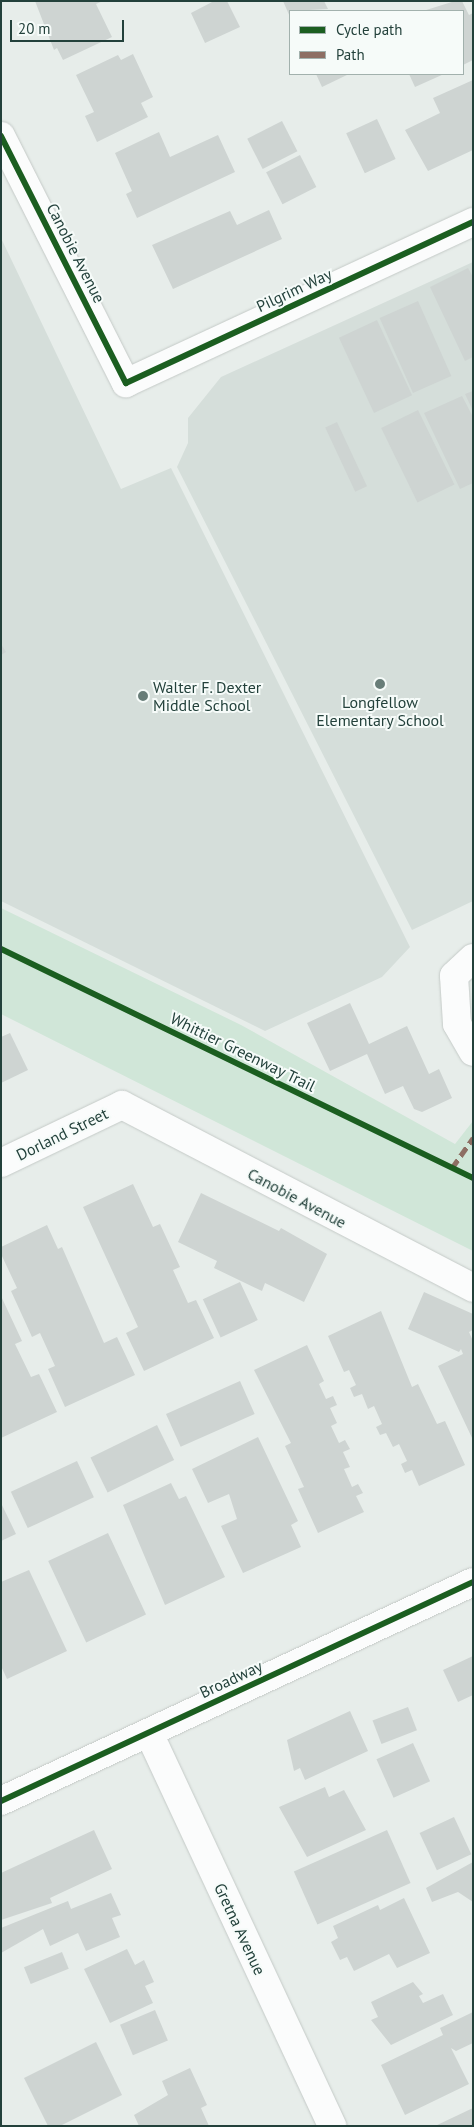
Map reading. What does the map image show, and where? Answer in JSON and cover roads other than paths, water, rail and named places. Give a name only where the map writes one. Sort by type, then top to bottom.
[{"type":"street","name":"Canobie Avenue","points":[[1,136],[126,383]]},
{"type":"street","name":"Pilgrim Way","points":[[126,383],[473,222]]},
{"type":"street","points":[[463,967],[457,1024],[473,1052]]},
{"type":"street","name":"Canobie Avenue","points":[[122,1105],[473,1288]]},
{"type":"street","name":"Dorland Street","points":[[1,1163],[122,1105]]},
{"type":"street","name":"Broadway","points":[[1,1801],[473,1582]]},
{"type":"street","name":"Gretna Avenue","points":[[149,1733],[332,2126]]},
{"type":"place","name":"Longfellow Elementary School","points":[[380,684]]},
{"type":"place","name":"Walter F. Dexter Middle School","points":[[143,696]]}]
